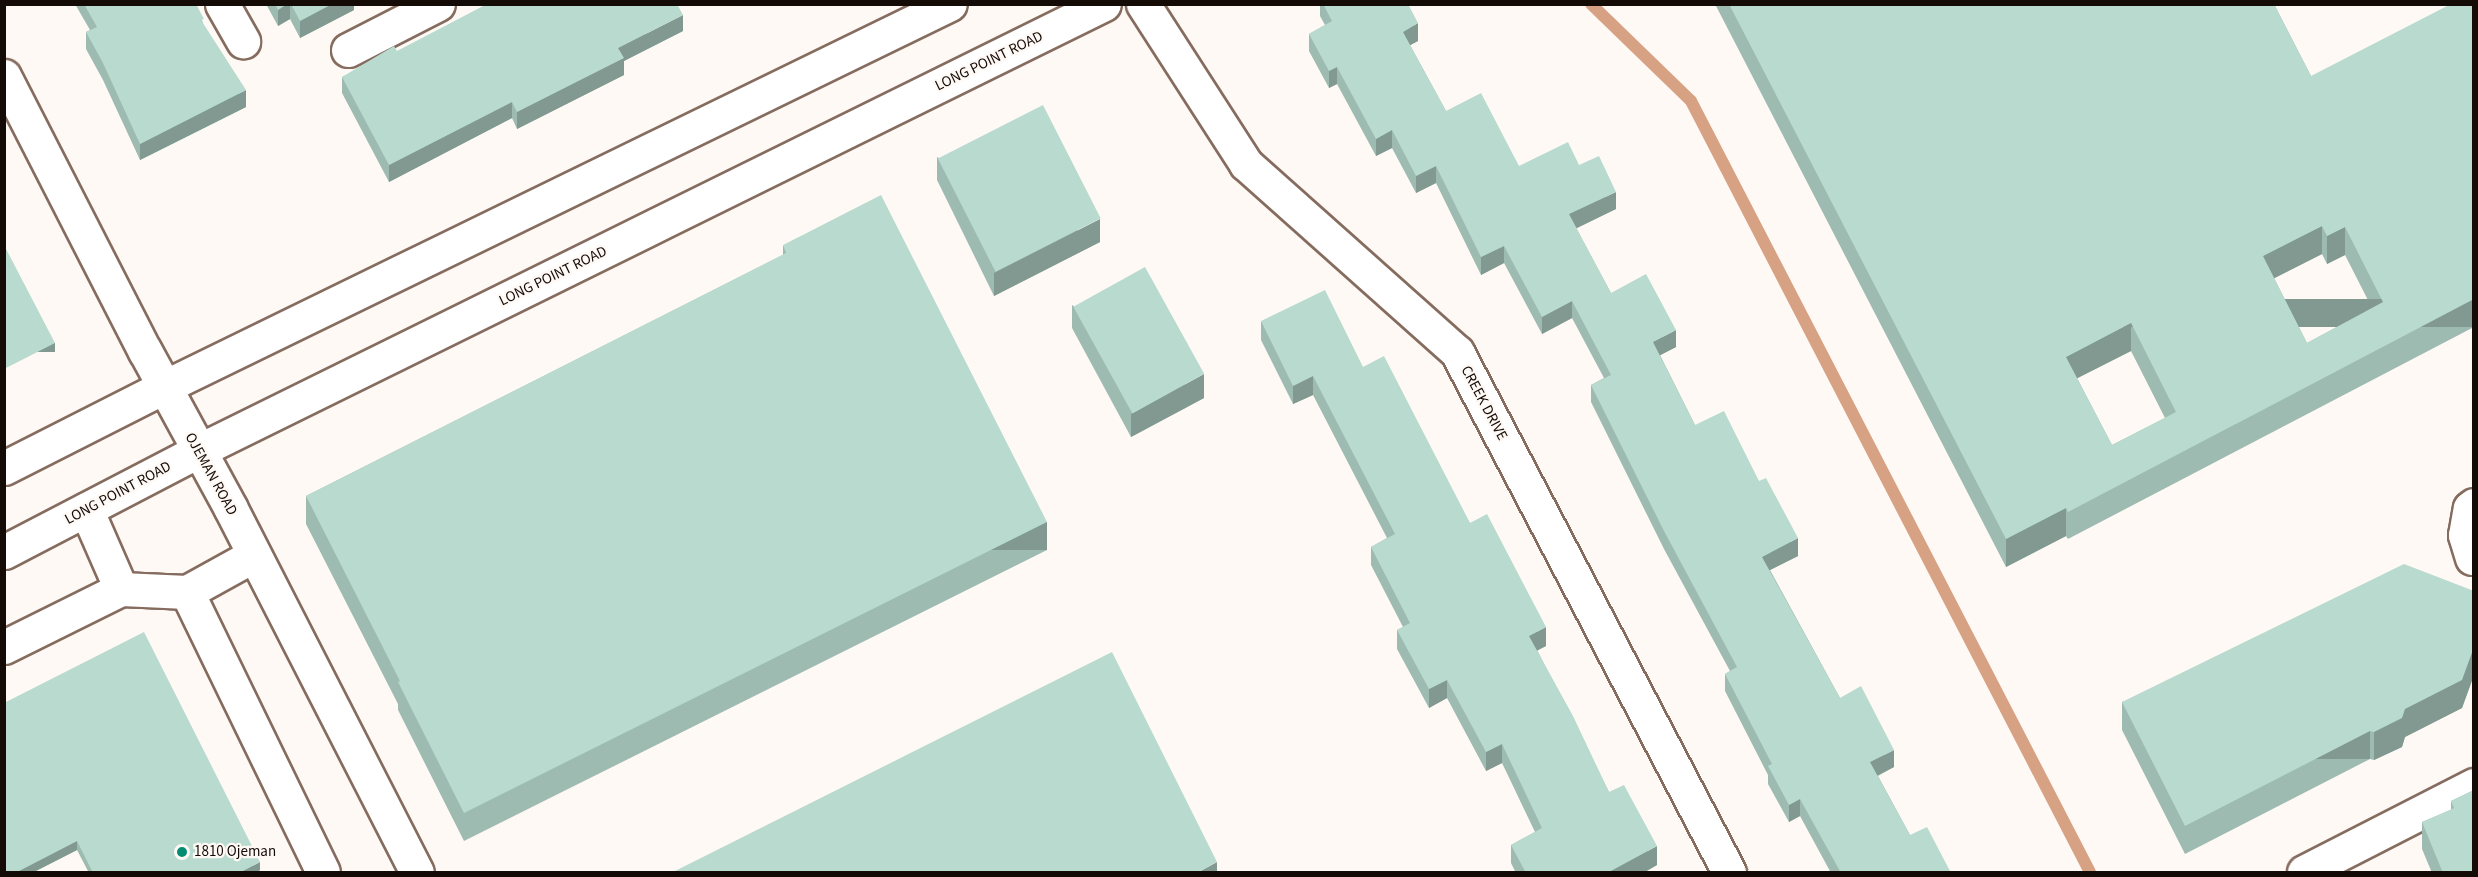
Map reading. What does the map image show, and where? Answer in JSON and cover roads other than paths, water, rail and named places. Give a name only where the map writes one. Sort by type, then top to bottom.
[{"type":"main road","points":[[222,4],[243,41]]},
{"type":"main road","points":[[348,50],[438,4]]},
{"type":"main road","points":[[4,468],[164,387],[950,4]]},
{"type":"main road","name":"LONG POINT ROAD","points":[[4,552],[198,451],[1104,4]]},
{"type":"main road","name":"CREEK DRIVE","points":[[1143,4],[1245,164],[1457,352],[1729,873]]},
{"type":"main road","name":"OJEMAN ROAD","points":[[4,76],[164,387],[255,555],[417,873]]},
{"type":"main road","points":[[2472,558],[2464,535],[2470,508],[2474,505]]},
{"type":"main road","points":[[86,509],[121,589]]},
{"type":"main road","points":[[4,647],[121,589],[188,592],[255,555]]},
{"type":"main road","points":[[188,592],[323,873]]},
{"type":"main road","points":[[2304,873],[2474,785]]},
{"type":"waterway","points":[[1591,4],[1691,101],[2090,872]]},
{"type":"place","name":"1810 Ojeman","points":[[182,852]]}]
